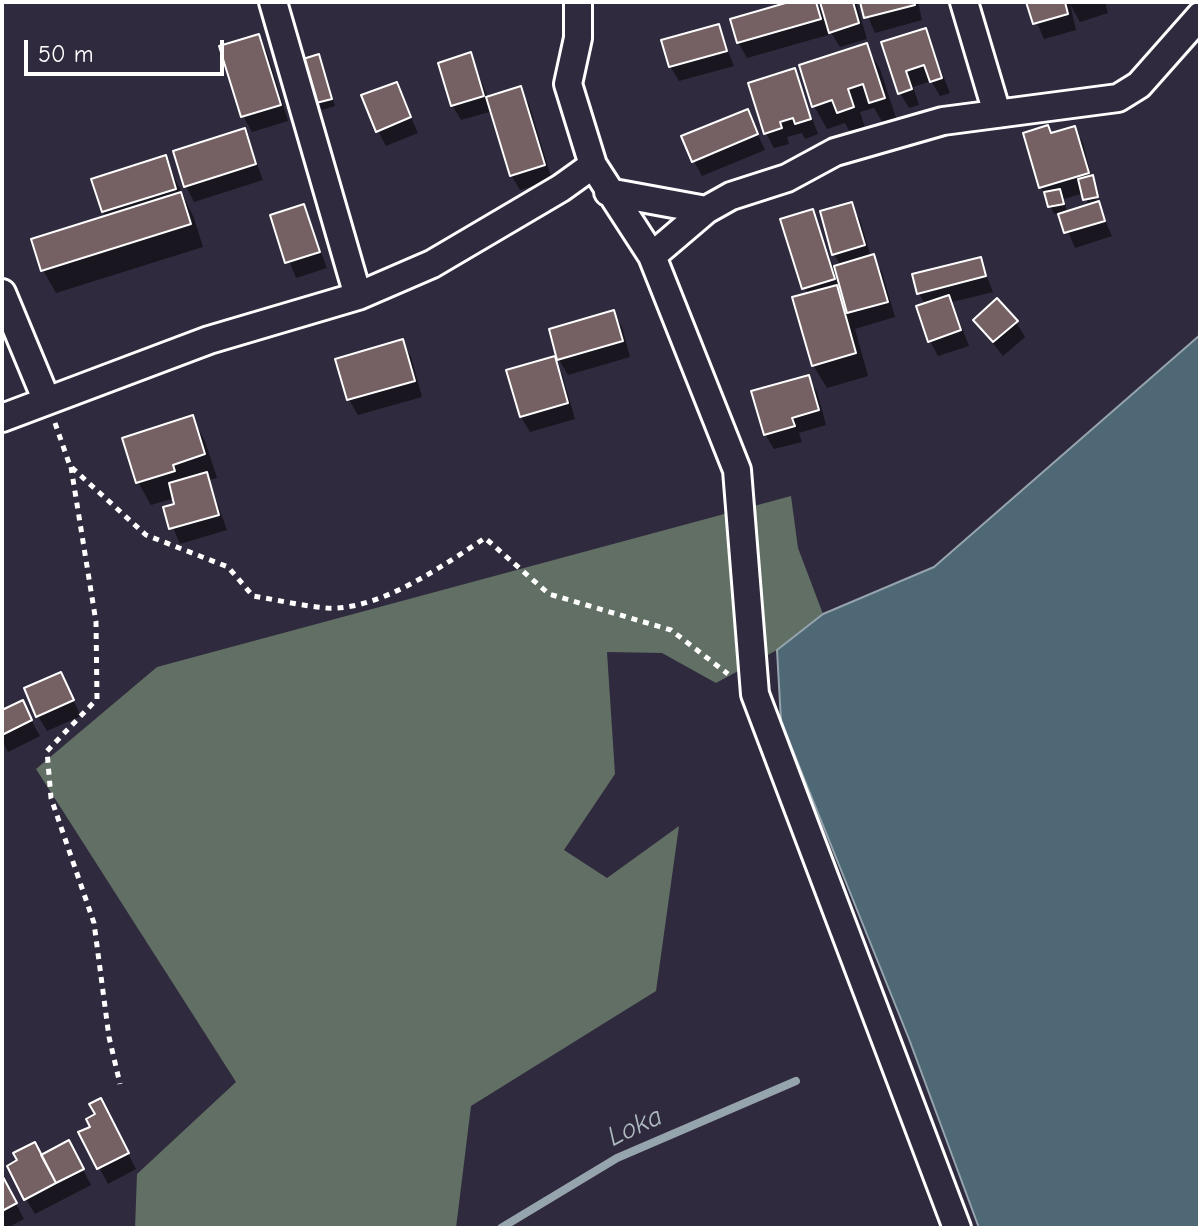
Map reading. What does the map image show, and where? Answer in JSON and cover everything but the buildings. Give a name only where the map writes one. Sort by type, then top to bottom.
[{"type":"street","points":[[273,2],[358,296]]},
{"type":"street","points":[[578,2],[578,38],[568,84],[593,165],[652,256],[737,470],[755,694],[957,1228]]},
{"type":"street","points":[[964,2],[997,113]]},
{"type":"street","points":[[652,256],[706,210],[731,196],[787,178],[835,152],[943,121],[1118,98],[1139,85],[1200,16]]},
{"type":"street","points":[[2,418],[209,340],[358,296],[432,264],[561,188],[593,165]]},
{"type":"street","points":[[608,192],[706,210]]},
{"type":"street","points":[[2,293],[46,399]]},
{"type":"path","points":[[46,399],[70,466],[96,622],[97,699],[47,751],[51,798],[94,923],[109,1037],[120,1084]]},
{"type":"path","points":[[70,466],[146,535],[228,567],[253,596],[330,608],[369,601],[431,574],[485,538],[549,594],[671,630],[755,694]]},
{"type":"green space","points":[[791,496],[798,548],[823,614],[777,650],[716,683],[662,653],[607,652],[615,774],[564,850],[607,878],[679,826],[656,991],[471,1106],[456,1228],[135,1228],[137,1174],[236,1082],[36,769],[157,667]]},
{"type":"water","points":[[1200,335],[1200,1228],[979,1228],[909,1039],[781,721],[777,650],[823,614],[934,567]]},
{"type":"waterway","name":"Loka","points":[[501,1228],[617,1158],[796,1081]]}]
